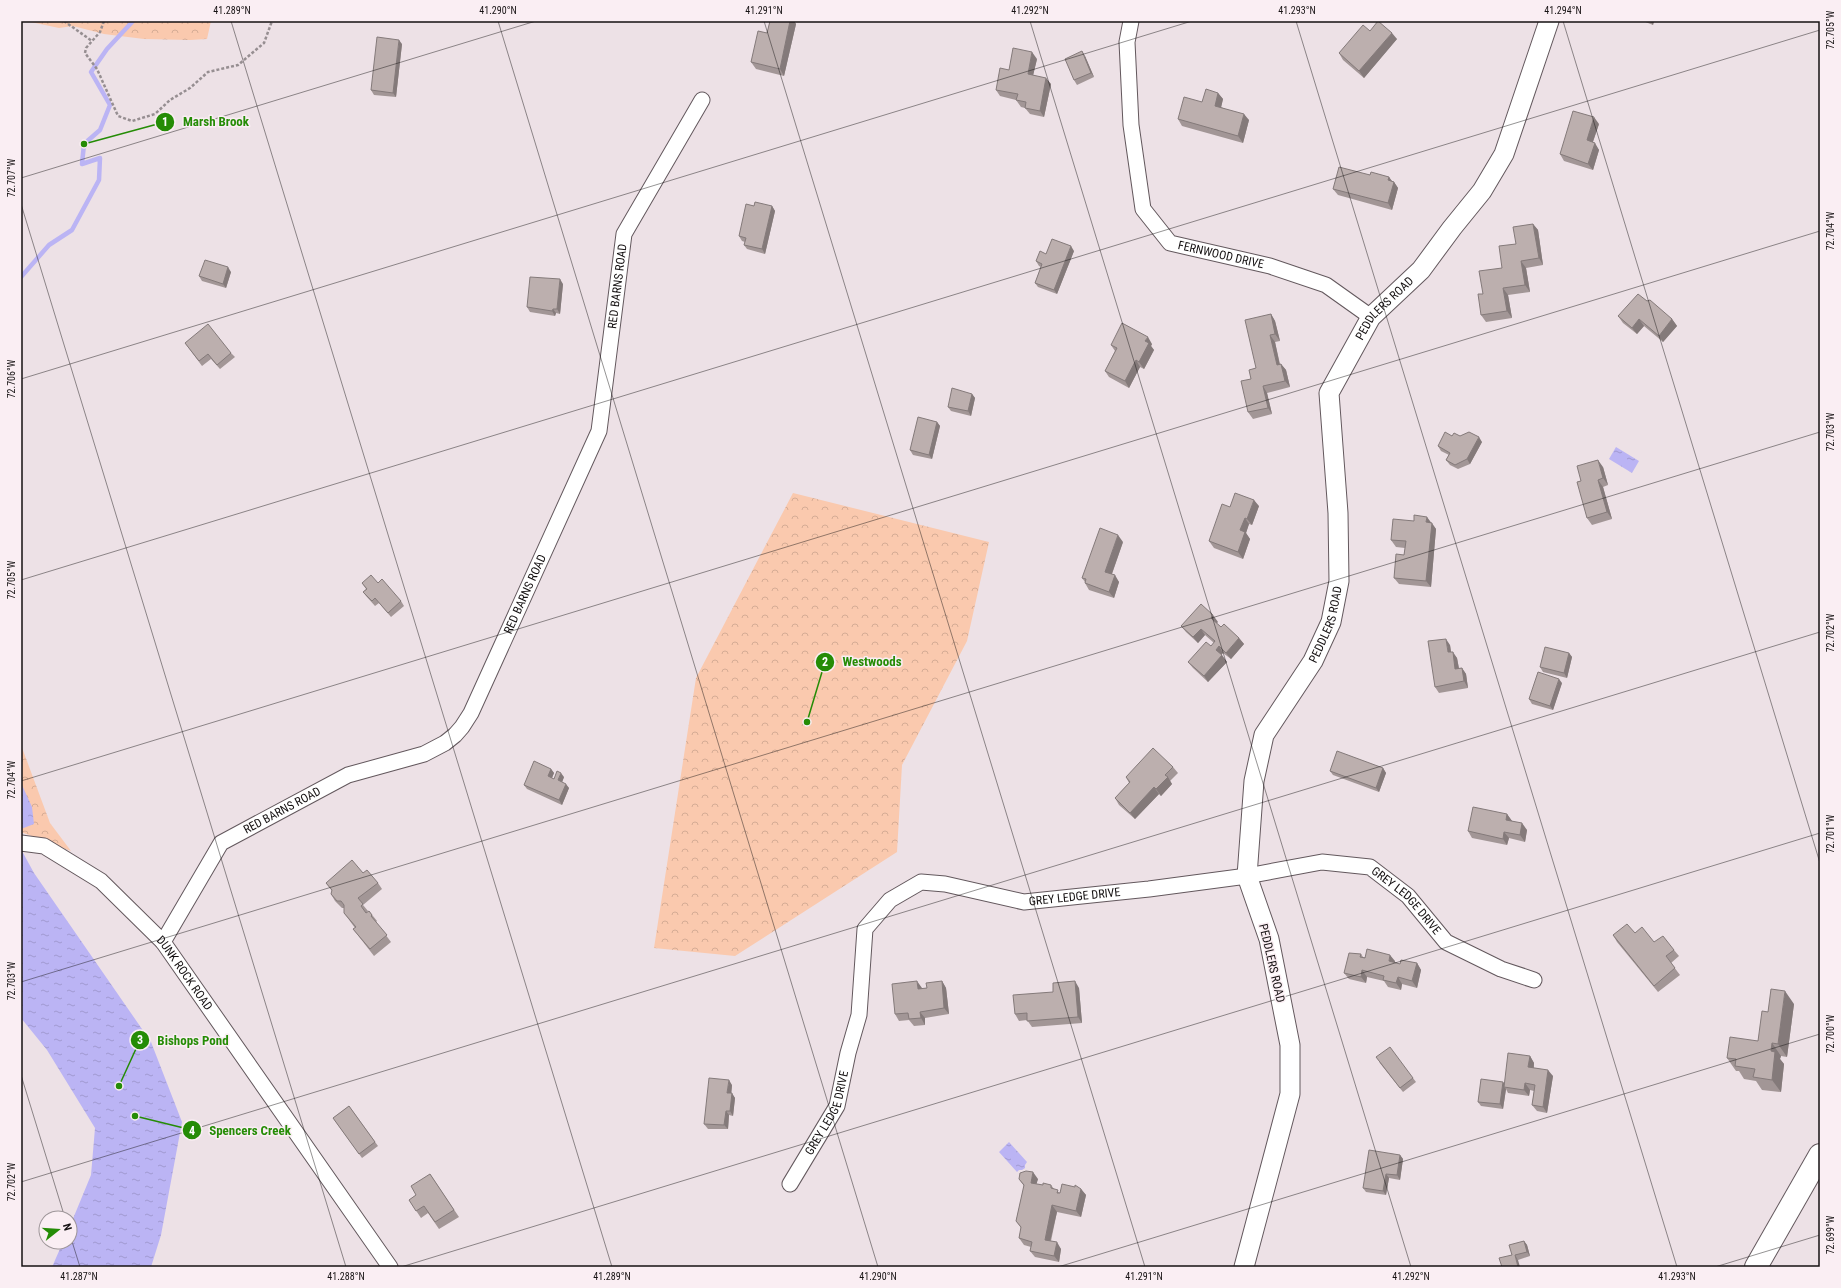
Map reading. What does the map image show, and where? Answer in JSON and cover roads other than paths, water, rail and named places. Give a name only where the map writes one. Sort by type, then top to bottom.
[{"type":"main road","points":[[1756,1267],[1820,1155]]},
{"type":"street","name":"FERNWOOD DRIVE","points":[[1131,21],[1127,42],[1131,125],[1143,209],[1170,243],[1270,266],[1326,285],[1371,317]]},
{"type":"street","name":"PEDDLERS ROAD","points":[[1244,1267],[1290,1094],[1290,1045],[1270,947],[1247,876],[1254,781],[1264,736],[1313,661],[1331,622],[1339,581],[1338,513],[1329,393],[1371,317],[1421,270],[1482,191],[1504,154],[1549,21]]},
{"type":"street","name":"RED BARNS ROAD","points":[[163,942],[221,843],[348,776],[424,754],[445,743],[462,727],[477,700],[599,431],[624,234],[702,100]]},
{"type":"street","name":"DUNK ROCK ROAD","points":[[21,843],[44,846],[101,881],[163,942],[390,1267]]},
{"type":"street","name":"GREY LEDGE DRIVE","points":[[790,1184],[837,1106],[848,1053],[859,1015],[866,929],[890,900],[921,882],[945,884],[1024,902],[1149,889],[1247,876],[1322,862],[1370,867],[1408,896],[1446,942],[1501,969],[1534,980]]},
{"type":"water","points":[[1616,447],[1639,461],[1632,473],[1609,459]]},
{"type":"water","points":[[21,767],[22,785],[32,807],[34,824],[21,829]]},
{"type":"water","points":[[22,851],[34,873],[151,1042],[182,1122],[161,1235],[151,1267],[52,1267],[59,1250],[78,1250],[78,1210],[77,1210],[91,1175],[95,1128],[47,1050],[21,1018]]},
{"type":"water","points":[[1009,1142],[1027,1162],[1025,1168],[1017,1172],[999,1152]]},
{"type":"waterway","points":[[21,277],[49,245],[72,230],[99,180],[100,158],[82,164],[84,144],[100,130],[110,105],[91,72],[107,49],[133,21]]},
{"type":"place","name":"Marsh Brook","points":[[84,144]]},
{"type":"place","name":"Westwoods","points":[[807,722]]},
{"type":"place","name":"Bishops Pond","points":[[119,1086]]},
{"type":"place","name":"Spencers Creek","points":[[135,1116]]}]
